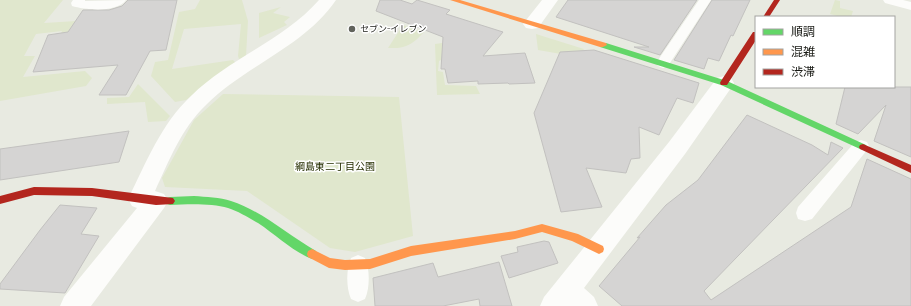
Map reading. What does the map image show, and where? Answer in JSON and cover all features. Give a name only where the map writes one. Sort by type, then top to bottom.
[{"type":"street","points":[[74,306],[148,200],[171,135],[186,113],[228,75],[298,30],[328,0]]},
{"type":"street","points":[[453,0],[663,63],[724,84],[911,169]]},
{"type":"street","points":[[532,24],[550,0]]},
{"type":"street","points":[[767,16],[777,0]]},
{"type":"street","points":[[568,301],[598,249],[724,84],[755,36]]},
{"type":"street","points":[[0,200],[34,191],[92,192],[148,200],[194,200],[229,204],[261,220],[293,244],[329,263],[370,264],[411,251],[515,235],[542,228],[574,237],[598,249]]},
{"type":"lane","points":[[79,0],[77,3],[87,6],[111,4],[120,0]]},
{"type":"lane","points":[[663,63],[705,0]]},
{"type":"lane","points":[[889,0],[911,6]]},
{"type":"lane","points":[[805,213],[861,146]]},
{"type":"lane","points":[[358,264],[358,292]]},
{"type":"green space","points":[[0,0],[63,0],[44,23],[92,20],[53,50],[62,31],[36,34],[24,56],[35,56],[23,77],[85,71],[92,78],[86,86],[0,101]]},
{"type":"green space","points":[[200,0],[242,0],[248,21],[246,56],[239,59],[238,56],[241,24],[184,29],[172,69],[233,60],[236,63],[186,100],[175,102],[151,76],[155,62],[168,60],[179,12],[195,9]]},
{"type":"green space","points":[[835,0],[840,1],[840,8],[853,11],[851,16],[837,16],[830,14]]},
{"type":"green space","points":[[281,7],[273,13],[290,17],[284,22],[287,25],[259,38],[259,13]]},
{"type":"green space","points":[[403,25],[424,32],[409,45],[400,48],[388,48]]},
{"type":"green space","points":[[536,34],[584,49],[578,57],[538,50]]},
{"type":"green space","points":[[442,43],[473,54],[447,57],[439,61],[438,71],[443,72],[445,85],[476,86],[480,94],[437,95],[435,44]]},
{"type":"green space","points":[[138,84],[170,116],[166,121],[148,122],[145,102],[107,104],[107,98],[129,97]]},
{"type":"green space","name":"綱島東二丁目公園","points":[[223,94],[399,97],[413,236],[355,252],[330,248],[247,191],[165,187],[162,178],[194,120]]},
{"type":"building","points":[[128,0],[177,0],[166,50],[150,51],[126,95],[99,95],[118,65],[33,72],[48,35],[68,32],[83,10],[109,10],[122,6]]},
{"type":"building","points":[[380,0],[400,0],[412,4],[417,0],[450,10],[446,14],[503,32],[483,56],[525,53],[535,83],[478,84],[478,81],[448,83],[445,69],[441,69],[443,37],[376,11]]},
{"type":"building","points":[[568,0],[697,0],[660,55],[634,47],[649,47],[556,17]]},
{"type":"building","points":[[712,0],[750,0],[719,61],[708,58],[704,69],[674,60]]},
{"type":"building","points":[[594,50],[699,83],[693,103],[677,98],[659,135],[639,127],[640,158],[631,159],[626,173],[586,168],[602,207],[561,212],[534,113],[560,52]]},
{"type":"building","points":[[911,87],[911,157],[874,141],[886,105],[858,134],[836,124],[845,88]]},
{"type":"building","points":[[747,115],[812,145],[828,155],[831,142],[843,148],[704,291],[711,300],[851,207],[867,159],[911,179],[911,306],[622,306],[599,286],[640,237],[637,238],[666,205],[698,180]]},
{"type":"building","points":[[129,131],[119,162],[0,180],[0,149]]},
{"type":"building","points":[[60,205],[97,208],[81,234],[99,236],[65,293],[0,289],[0,284]]},
{"type":"building","points":[[544,241],[549,242],[558,263],[509,278],[501,256],[518,252],[517,247]]},
{"type":"building","points":[[499,262],[512,306],[480,306],[479,299],[443,306],[375,306],[373,278],[433,263],[438,277]]},
{"type":"traffic: fast","points":[[603,45],[724,83],[863,147]]},
{"type":"traffic: fast","points":[[170,201],[194,200],[229,204],[261,220],[293,243],[312,254]]},
{"type":"traffic: slow","points":[[453,0],[603,45]]},
{"type":"traffic: slow","points":[[312,254],[329,263],[345,265],[370,264],[411,251],[515,235],[542,228],[574,237],[599,249]]},
{"type":"traffic: jam","points":[[767,16],[777,0]]},
{"type":"traffic: jam","points":[[724,83],[755,36]]},
{"type":"traffic: jam","points":[[863,147],[911,169]]},
{"type":"traffic: jam","points":[[0,200],[34,191],[92,192],[156,201],[170,201]]},
{"type":"place","name":"セブン-イレブン","points":[[352,29]]}]
